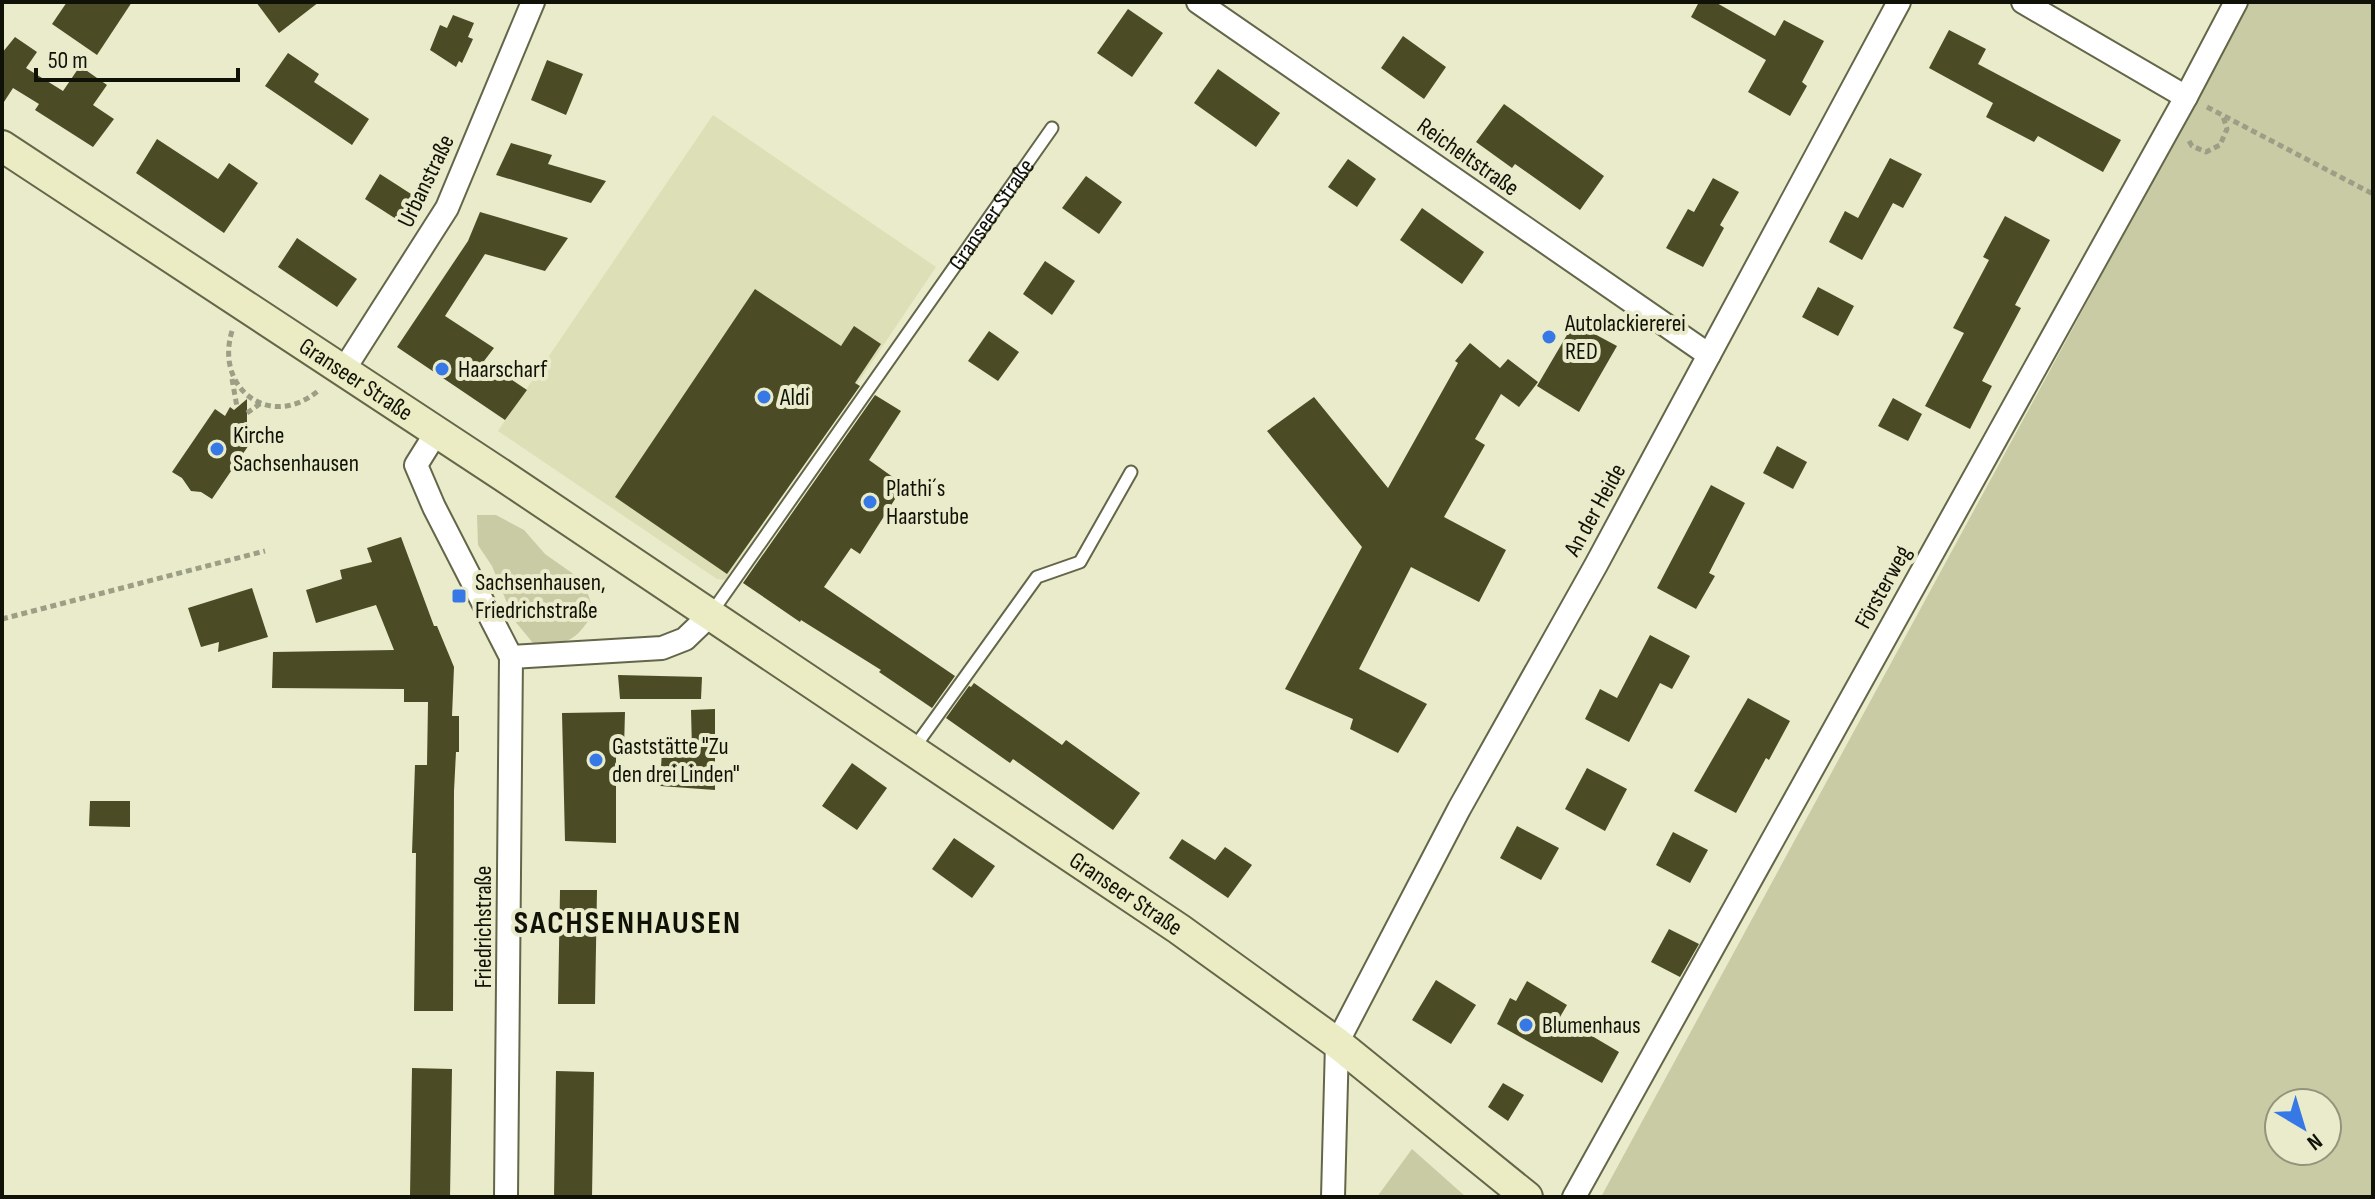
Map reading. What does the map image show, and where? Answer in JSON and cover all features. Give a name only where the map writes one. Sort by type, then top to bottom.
[{"type":"main road","name":"Granseer Straße","points":[[2,146],[331,380],[436,433],[1179,929],[1337,1043],[1527,1197]]},
{"type":"street","name":"Urbanstraße","points":[[331,380],[447,208],[533,2]]},
{"type":"street","name":"Reicheltstraße","points":[[1198,2],[1709,355]]},
{"type":"street","name":"An der Heide","points":[[1337,1043],[1459,809],[1899,2]]},
{"type":"street","points":[[2023,2],[2186,97]]},
{"type":"street","name":"Försterweg","points":[[1574,1197],[2236,2]]},
{"type":"street","name":"Friedrichstraße","points":[[436,433],[416,465],[434,507],[511,657],[506,1197]]},
{"type":"street","points":[[511,657],[662,648],[685,639],[709,616]]},
{"type":"street","points":[[1333,1197],[1337,1043]]},
{"type":"lane","name":"Granseer Straße","points":[[709,616],[1052,128]]},
{"type":"lane","points":[[912,751],[1037,577],[1080,562],[1131,472]]},
{"type":"path","points":[[2223,116],[2227,129],[2220,145],[2206,152],[2192,146],[2183,132],[2186,97],[2223,116],[2373,194]]},
{"type":"path","points":[[232,330],[227,359],[237,407]]},
{"type":"path","points":[[231,374],[238,387],[261,403],[288,406],[301,402],[331,380]]},
{"type":"path","points":[[247,413],[261,403]]},
{"type":"path","points":[[2,619],[265,551]]},
{"type":"shaded area","points":[[2250,2],[2373,2],[2373,1197],[1601,1197]]},
{"type":"shaded area","points":[[713,115],[936,267],[725,580],[717,579],[498,431]]},
{"type":"shaded area","points":[[477,515],[496,515],[524,530],[545,554],[572,573],[586,588],[594,612],[576,636],[563,642],[533,643],[514,620],[492,566],[478,545]]},
{"type":"shaded area","points":[[1412,1149],[1466,1197],[1377,1197]]},
{"type":"building","points":[[67,2],[132,2],[97,55],[52,24]]},
{"type":"building","points":[[256,2],[319,2],[279,33]]},
{"type":"building","points":[[1699,2],[1715,2],[1775,36],[1784,20],[1824,41],[1802,82],[1807,86],[1790,116],[1748,92],[1766,60],[1691,17]]},
{"type":"building","points":[[1128,9],[1163,33],[1132,77],[1097,53]]},
{"type":"building","points":[[453,15],[474,23],[468,37],[473,39],[462,63],[459,61],[456,67],[430,50],[440,25],[447,28]]},
{"type":"building","points":[[1949,30],[1986,49],[1978,64],[2121,140],[2103,172],[2038,136],[2034,142],[1986,117],[1993,103],[1929,68]]},
{"type":"building","points":[[1403,36],[1446,67],[1424,99],[1381,68]]},
{"type":"building","points":[[15,37],[37,52],[26,68],[63,91],[80,66],[107,85],[93,105],[114,119],[93,147],[35,110],[39,104],[13,88],[2,105],[2,53]]},
{"type":"building","points":[[288,53],[319,74],[314,82],[369,119],[352,145],[265,86]]},
{"type":"building","points":[[547,60],[583,74],[566,115],[531,100]]},
{"type":"building","points":[[1218,69],[1280,113],[1256,147],[1194,103]]},
{"type":"building","points":[[1504,104],[1604,176],[1580,210],[1515,164],[1512,168],[1476,142]]},
{"type":"building","points":[[157,139],[218,179],[229,163],[258,183],[224,233],[136,173]]},
{"type":"building","points":[[511,143],[552,155],[548,164],[606,181],[591,203],[496,175]]},
{"type":"building","points":[[1890,158],[1922,174],[1903,208],[1893,203],[1862,260],[1829,242],[1845,211],[1858,218]]},
{"type":"building","points":[[1348,159],[1376,179],[1357,207],[1328,187]]},
{"type":"building","points":[[380,174],[422,201],[407,226],[365,199]]},
{"type":"building","points":[[1086,176],[1122,202],[1099,234],[1062,208]]},
{"type":"building","points":[[1713,178],[1739,192],[1720,225],[1724,228],[1703,267],[1666,248],[1688,209],[1694,212]]},
{"type":"building","points":[[1422,208],[1484,252],[1462,284],[1400,240]]},
{"type":"building","points":[[480,212],[568,238],[545,271],[485,254],[445,316],[494,348],[484,361],[527,390],[505,420],[397,347],[468,241]]},
{"type":"building","points":[[2005,216],[2050,240],[2015,305],[2021,308],[1982,381],[1992,386],[1970,429],[1925,406],[1964,333],[1953,328],[1989,260],[1983,257]]},
{"type":"building","points":[[297,238],[357,279],[337,307],[278,267]]},
{"type":"building","points":[[1045,261],[1075,281],[1052,315],[1023,294]]},
{"type":"building","points":[[1818,287],[1854,306],[1838,336],[1802,317]]},
{"type":"building","name":"Aldi","points":[[755,289],[841,346],[854,326],[881,344],[855,383],[860,386],[727,574],[615,497]]},
{"type":"building","points":[[1574,323],[1617,346],[1579,412],[1537,386]]},
{"type":"building","points":[[989,331],[1019,352],[998,381],[968,361]]},
{"type":"building","points":[[1470,343],[1500,368],[1508,359],[1538,382],[1519,407],[1501,394],[1475,439],[1485,445],[1444,517],[1506,550],[1479,602],[1411,567],[1359,669],[1427,704],[1398,753],[1350,729],[1353,719],[1285,689],[1362,547],[1267,431],[1314,397],[1388,488],[1458,363],[1455,361]]},
{"type":"building","points":[[875,395],[901,411],[869,460],[904,485],[860,554],[851,548],[824,587],[955,676],[932,708],[879,672],[881,670],[800,622],[743,583]]},
{"type":"building","points":[[1893,398],[1922,414],[1908,441],[1878,426]]},
{"type":"building","name":"Kirche Sachsenhausen","points":[[247,399],[245,429],[255,436],[212,499],[201,492],[191,491],[182,478],[172,472],[215,409],[225,416],[230,407],[234,410]]},
{"type":"building","points":[[1777,446],[1807,462],[1793,489],[1763,473]]},
{"type":"building","points":[[1711,485],[1745,503],[1709,573],[1715,576],[1696,609],[1657,588]]},
{"type":"building","points":[[401,537],[434,626],[437,626],[454,667],[452,716],[459,716],[459,752],[456,752],[454,791],[453,1011],[414,1011],[416,853],[412,853],[415,765],[427,765],[428,702],[404,702],[404,689],[272,688],[273,652],[394,650],[376,605],[316,623],[306,590],[342,579],[340,570],[372,562],[367,548]]},
{"type":"building","points":[[252,588],[268,637],[218,652],[219,642],[201,647],[188,608]]},
{"type":"building","points":[[1650,635],[1690,656],[1672,689],[1660,683],[1629,742],[1585,719],[1600,689],[1617,698]]},
{"type":"building","points":[[618,675],[702,677],[701,699],[620,699]]},
{"type":"building","points":[[974,683],[1062,745],[1066,740],[1140,793],[1113,830],[1013,759],[1010,763],[946,718]]},
{"type":"building","points":[[1748,698],[1790,721],[1736,813],[1694,791]]},
{"type":"building","points":[[715,709],[715,790],[660,786],[662,750],[692,750],[691,710]]},
{"type":"building","points":[[625,712],[624,748],[616,747],[616,843],[565,841],[562,713]]},
{"type":"building","points":[[852,763],[887,788],[857,830],[822,806]]},
{"type":"building","points":[[1587,768],[1627,789],[1605,831],[1565,809]]},
{"type":"building","points":[[90,801],[130,801],[130,827],[89,826]]},
{"type":"building","points":[[1517,826],[1559,848],[1541,880],[1500,858]]},
{"type":"building","points":[[1673,832],[1708,850],[1690,883],[1656,865]]},
{"type":"building","points":[[954,838],[995,866],[972,898],[932,869]]},
{"type":"building","points":[[1182,839],[1215,860],[1225,847],[1252,865],[1228,898],[1169,858]]},
{"type":"building","points":[[560,890],[597,890],[595,1004],[558,1004]]},
{"type":"building","points":[[1669,929],[1699,944],[1680,977],[1651,962]]},
{"type":"building","points":[[1436,980],[1476,1005],[1451,1044],[1412,1020]]},
{"type":"building","points":[[1527,981],[1567,1005],[1560,1017],[1619,1052],[1602,1083],[1497,1024],[1510,998],[1516,1001]]},
{"type":"building","points":[[412,1068],[452,1069],[450,1197],[410,1196]]},
{"type":"building","points":[[556,1071],[594,1072],[592,1197],[554,1197]]},
{"type":"building","points":[[1503,1083],[1524,1095],[1508,1121],[1488,1107]]},
{"type":"place","name":"Autolackiererei RED","points":[[1549,337]]},
{"type":"place","name":"Haarscharf","points":[[442,369]]},
{"type":"place","name":"Aldi","points":[[764,397]]},
{"type":"place","name":"Kirche Sachsenhausen","points":[[217,449]]},
{"type":"place","name":"Plathi´s Haarstube","points":[[870,502]]},
{"type":"place","name":"Sachsenhausen, Friedrichstraße","points":[[459,596]]},
{"type":"place","name":"Gaststätte \"Zu den drei Linden\"","points":[[596,760]]},
{"type":"place","name":"Blumenhaus","points":[[1526,1025]]},
{"type":"district","name":"SACHSENHAUSEN","points":[[628,923]]}]
